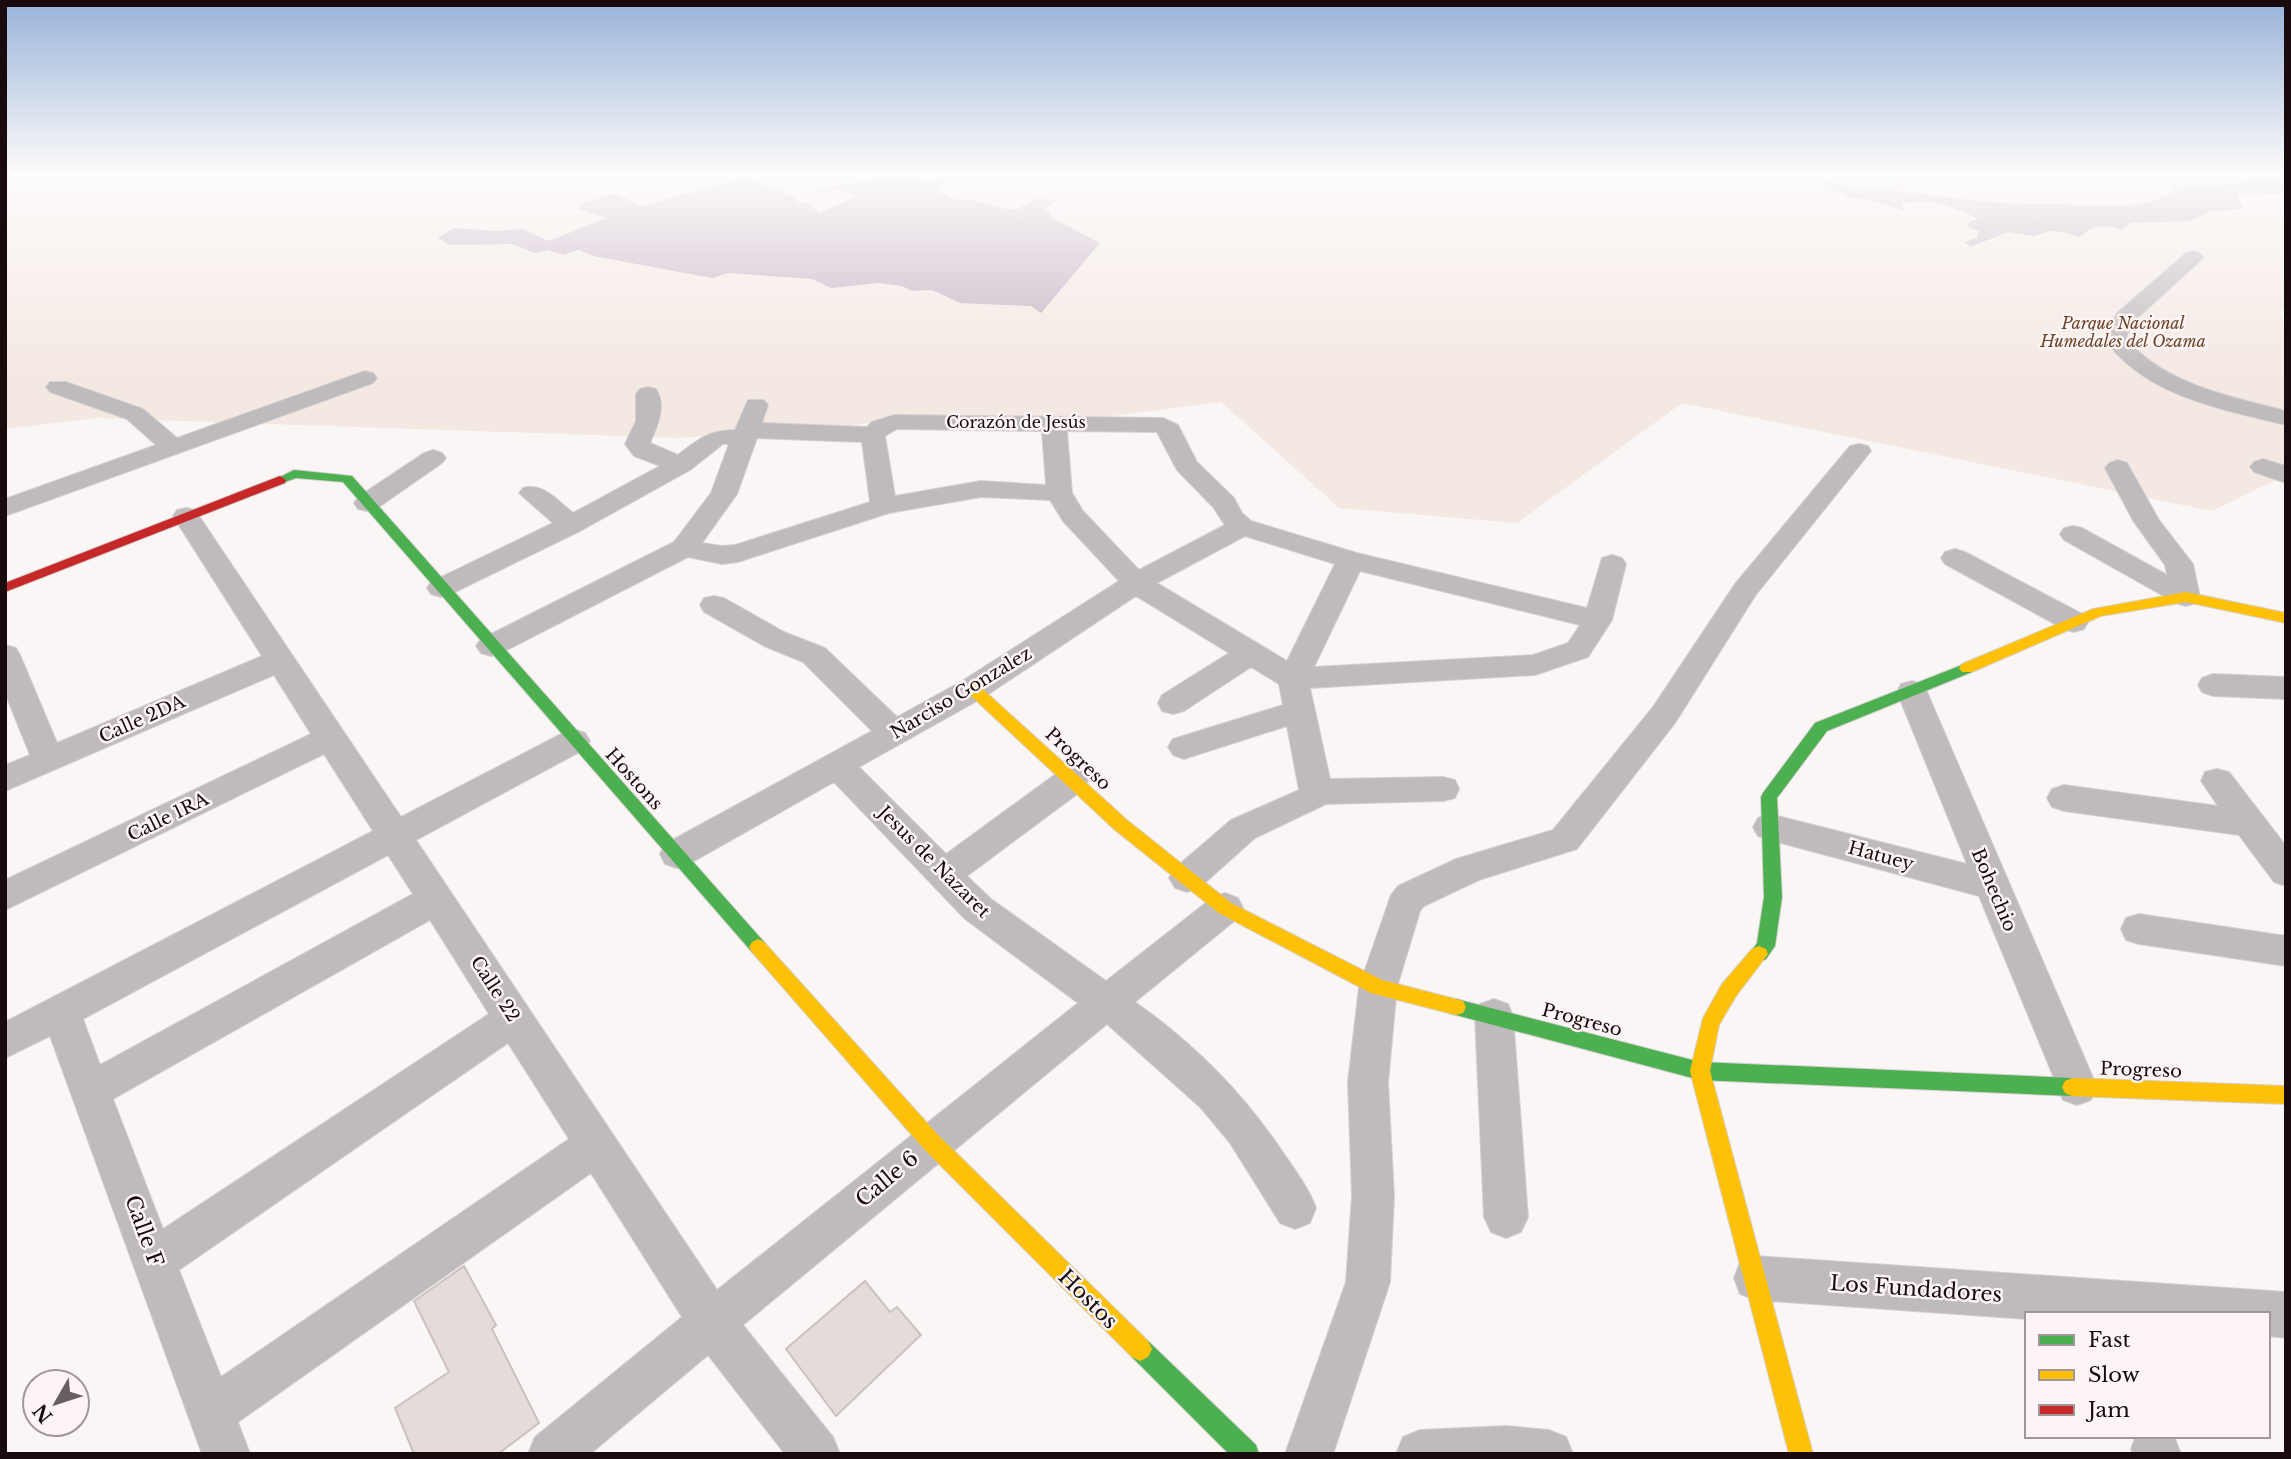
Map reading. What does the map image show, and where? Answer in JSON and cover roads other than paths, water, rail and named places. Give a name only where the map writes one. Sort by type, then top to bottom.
[{"type":"street","points":[[2193,257],[2124,318],[2115,338],[2123,352],[2155,374],[2199,393],[2286,418]]},
{"type":"street","points":[[5,508],[365,378]]},
{"type":"street","points":[[58,387],[135,414],[172,446]]},
{"type":"street","points":[[648,394],[648,421],[637,443],[643,451],[681,465]]},
{"type":"street","name":"Corazón de Jesús","points":[[873,435],[881,427],[894,422],[1163,425],[1169,430],[1186,465],[1225,504],[1231,517],[1242,527]]},
{"type":"street","points":[[1054,423],[1059,494],[1072,515],[1136,583],[1293,679],[1351,678],[1535,665],[1578,650],[1598,620],[1612,564]]},
{"type":"street","points":[[491,646],[684,548],[724,494],[749,424]]},
{"type":"street","points":[[441,588],[571,525],[681,465],[712,439],[749,424],[873,435],[884,506]]},
{"type":"street","points":[[1309,1454],[1368,1282],[1373,1196],[1368,1082],[1378,987],[1404,905],[1411,896],[1468,869],[1565,840],[1664,715],[1745,590],[1859,451]]},
{"type":"street","points":[[368,503],[433,458]]},
{"type":"street","points":[[2118,468],[2147,522],[2179,564],[2186,597]]},
{"type":"street","name":"Hostons","points":[[186,516],[294,474],[347,479],[574,741],[931,1142]]},
{"type":"street","points":[[684,548],[722,555],[738,553],[884,506],[981,489],[1059,494]]},
{"type":"street","points":[[532,493],[571,525]]},
{"type":"street","points":[[5,588],[186,516]]},
{"type":"street","name":"Calle 22","points":[[186,516],[713,1324],[816,1454]]},
{"type":"street","points":[[1242,527],[1351,560],[1598,620]]},
{"type":"street","name":"Narciso Gonzalez","points":[[677,854],[973,689],[1136,583],[1242,527]]},
{"type":"street","points":[[2073,534],[2186,597],[2286,618]]},
{"type":"street","points":[[1955,558],[2074,622]]},
{"type":"street","points":[[1187,877],[1243,829],[1285,808],[1313,799],[1316,792],[1293,679],[1351,560]]},
{"type":"street","points":[[1801,1454],[1700,1071],[1710,1024],[1730,990],[1766,946],[1773,897],[1769,797],[1821,727],[1912,692],[2098,612],[2186,597]]},
{"type":"street","points":[[714,605],[774,639],[814,655],[894,733]]},
{"type":"street","points":[[1173,703],[1251,653]]},
{"type":"street","points":[[5,655],[48,760]]},
{"type":"street","name":"Calle 2DA","points":[[5,779],[280,660]]},
{"type":"street","points":[[2213,685],[2286,688]]},
{"type":"street","name":"Progreso","points":[[973,689],[1121,825],[1225,908],[1378,987],[1700,1071],[2286,1095]]},
{"type":"street","name":"Bohechio","points":[[1912,692],[2077,1087]]},
{"type":"street","points":[[1184,747],[1300,711]]},
{"type":"street","name":"Calle 1RA","points":[[5,896],[330,738]]},
{"type":"street","points":[[5,1041],[574,741]]},
{"type":"street","name":"Jesus de Nazaret","points":[[837,765],[978,909],[1139,1026],[1215,1095],[1244,1129],[1295,1208]]},
{"type":"street","points":[[944,874],[1072,780]]},
{"type":"street","points":[[2217,781],[2286,872]]},
{"type":"street","points":[[1316,792],[1443,789]]},
{"type":"street","points":[[2064,798],[2248,822]]},
{"type":"street","name":"Hatuey","points":[[1770,827],[1993,886]]},
{"type":"street","points":[[92,1090],[436,899]]},
{"type":"street","name":"Calle 6","points":[[552,1454],[931,1142],[1225,908]]},
{"type":"street","points":[[2139,929],[2286,951]]},
{"type":"street","name":"Calle F","points":[[60,1010],[226,1454]]},
{"type":"street","points":[[1494,1016],[1506,1217]]},
{"type":"street","points":[[155,1260],[514,1018]]},
{"type":"street","name":"Hostos","points":[[931,1142],[1247,1454]]},
{"type":"street","points":[[211,1412],[596,1145]]},
{"type":"street","name":"Los Fundadores","points":[[1756,1278],[2257,1312]]},
{"type":"street","points":[[1420,1454],[1450,1450],[1506,1450],[1549,1454]]},
{"type":"park label","name":"Parque Nacional Humedales del Ozama","points":[[2123,332]]}]
